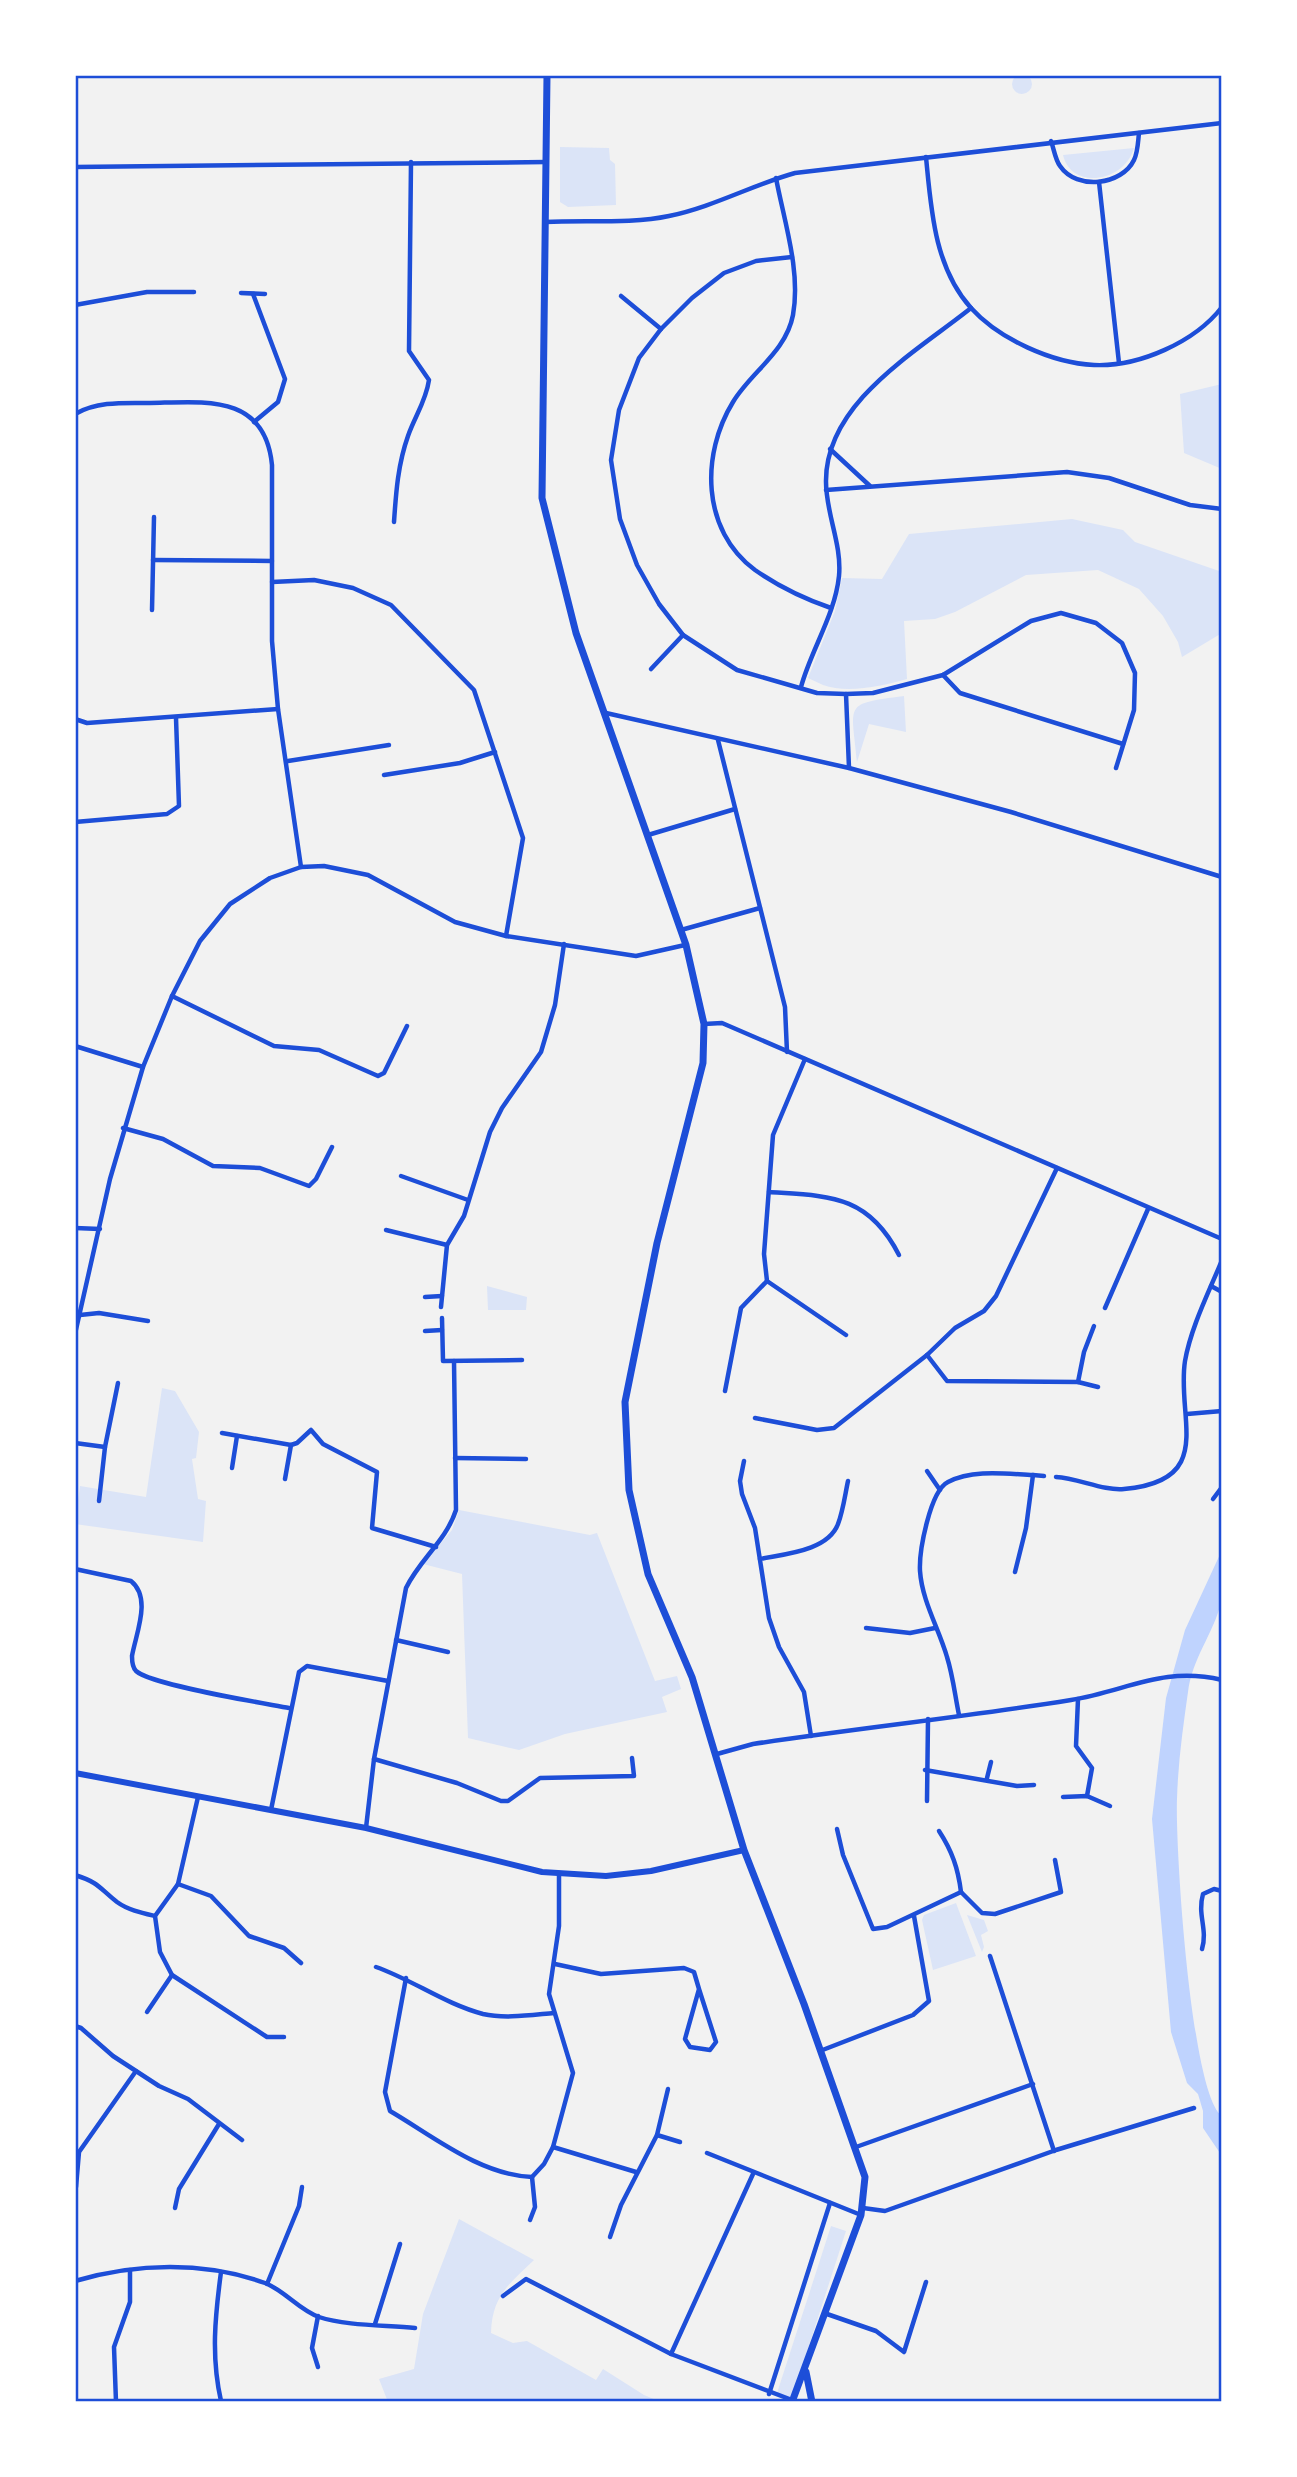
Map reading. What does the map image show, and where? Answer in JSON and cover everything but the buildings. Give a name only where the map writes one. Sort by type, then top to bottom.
[{"type":"main road","points":[[547,75],[542,498],[576,633],[686,945],[704,1024],[704,1063],[657,1243],[624,1412],[629,1490],[648,1574],[692,1677],[744,1850],[865,2176],[862,2212],[806,2372],[793,2401]]},
{"type":"main road","points":[[806,2372],[812,2402]]},
{"type":"street","points":[[545,222],[666,217],[718,204],[754,185],[795,173],[1222,123]]},
{"type":"street","points":[[1051,141],[1060,166],[1067,173],[1081,181],[1099,182],[1122,175],[1129,167],[1135,158],[1139,133]]},
{"type":"street","points":[[926,157],[936,233],[947,270],[971,308],[1012,340],[1052,355],[1093,365],[1119,363],[1141,359],[1182,340],[1222,307]]},
{"type":"street","points":[[394,522],[397,472],[408,433],[426,398],[429,380],[410,351],[411,162]]},
{"type":"street","points":[[75,167],[545,162]]},
{"type":"street","points":[[776,178],[792,257],[795,288],[793,317],[778,348],[734,400],[713,442],[709,475],[715,509],[730,541],[753,569],[808,599],[831,608]]},
{"type":"street","points":[[1099,182],[1119,363]]},
{"type":"street","points":[[792,257],[756,261],[724,273],[692,298],[661,329],[639,358],[619,410],[611,460],[620,519],[637,565],[659,604],[683,635],[737,670],[817,693],[873,693],[943,675],[1031,621],[1061,612],[1096,623],[1122,643],[1135,673],[1134,710],[1116,768]]},
{"type":"street","points":[[75,305],[147,292],[194,292]]},
{"type":"street","points":[[241,293],[265,294]]},
{"type":"street","points":[[253,294],[285,379],[278,402],[254,422]]},
{"type":"street","points":[[621,296],[661,329]]},
{"type":"street","points":[[801,687],[838,585],[839,554],[827,508],[826,490],[831,449],[856,401],[971,308]]},
{"type":"street","points":[[75,414],[107,404],[213,401],[239,409],[254,422],[271,451],[272,582],[278,709],[288,761],[301,867]]},
{"type":"street","points":[[831,449],[870,486]]},
{"type":"street","points":[[826,490],[1067,472],[1109,478],[1190,505],[1222,509]]},
{"type":"street","points":[[152,610],[153,517]]},
{"type":"street","points":[[153,560],[272,561]]},
{"type":"street","points":[[272,582],[314,580],[353,587],[391,605],[474,690],[523,838],[506,936]]},
{"type":"street","points":[[651,669],[683,635]]},
{"type":"street","points":[[943,675],[960,693],[1123,744]]},
{"type":"street","points":[[846,694],[849,768]]},
{"type":"street","points":[[75,719],[87,723],[278,709]]},
{"type":"street","points":[[606,713],[849,768],[1011,812],[1222,877]]},
{"type":"street","points":[[75,822],[167,814],[178,806],[176,718]]},
{"type":"street","points":[[718,740],[786,1007],[787,1052]]},
{"type":"street","points":[[288,761],[389,745]]},
{"type":"street","points":[[384,775],[460,763],[495,752]]},
{"type":"street","points":[[648,835],[735,809]]},
{"type":"street","points":[[75,1334],[123,1128],[143,1068],[172,996],[200,942],[230,904],[270,878],[301,867],[324,866],[368,875],[455,922],[506,936],[636,956],[686,945]]},
{"type":"street","points":[[681,930],[760,908]]},
{"type":"street","points":[[442,1307],[447,1245],[464,1216],[491,1132],[502,1108],[541,1052],[555,1005],[564,944]]},
{"type":"street","points":[[172,996],[274,1046],[319,1050],[378,1076],[384,1073],[407,1026]]},
{"type":"street","points":[[704,1024],[722,1023],[1222,1240]]},
{"type":"street","points":[[75,1046],[143,1068]]},
{"type":"street","points":[[805,1059],[773,1135],[764,1254],[767,1281],[846,1335]]},
{"type":"street","points":[[123,1128],[163,1139],[213,1166],[260,1168],[309,1186],[316,1179],[332,1147]]},
{"type":"street","points":[[755,1418],[817,1430],[834,1428],[927,1355],[955,1328],[984,1311],[996,1296],[1056,1168]]},
{"type":"street","points":[[401,1177],[468,1200]]},
{"type":"street","points":[[769,1192],[836,1197],[856,1207],[888,1234],[899,1255]]},
{"type":"street","points":[[1105,1308],[1148,1209]]},
{"type":"street","points":[[75,1228],[100,1229]]},
{"type":"street","points":[[386,1230],[447,1245]]},
{"type":"street","points":[[1056,1476],[1121,1489],[1166,1478],[1179,1463],[1188,1444],[1185,1362],[1222,1260]]},
{"type":"street","points":[[725,1391],[741,1308],[767,1281]]},
{"type":"street","points":[[1211,1286],[1222,1292]]},
{"type":"street","points":[[425,1297],[442,1296]]},
{"type":"street","points":[[80,1315],[99,1313],[148,1321]]},
{"type":"street","points":[[442,1318],[442,1359],[522,1360]]},
{"type":"street","points":[[1079,1382],[1084,1352],[1094,1326]]},
{"type":"street","points":[[425,1331],[442,1330]]},
{"type":"street","points":[[927,1355],[947,1381],[1079,1382],[1098,1387]]},
{"type":"street","points":[[366,1828],[374,1759],[406,1588],[415,1569],[449,1529],[456,1510],[454,1361]]},
{"type":"street","points":[[99,1501],[105,1447],[118,1383]]},
{"type":"street","points":[[1187,1414],[1222,1410]]},
{"type":"street","points":[[222,1433],[291,1445],[311,1430],[323,1444],[377,1472],[372,1528],[436,1547]]},
{"type":"street","points":[[232,1468],[237,1436]]},
{"type":"street","points":[[75,1443],[105,1447]]},
{"type":"street","points":[[285,1479],[291,1445]]},
{"type":"street","points":[[455,1458],[526,1459]]},
{"type":"street","points":[[744,1461],[740,1481],[755,1528],[769,1618],[779,1647],[804,1692],[811,1736]]},
{"type":"street","points":[[927,1471],[940,1490]]},
{"type":"street","points":[[959,1715],[947,1656],[935,1628],[920,1571],[928,1515],[940,1490],[948,1482],[985,1473],[1044,1476]]},
{"type":"street","points":[[1015,1572],[1026,1528],[1033,1475]]},
{"type":"street","points":[[760,1559],[799,1551],[823,1541],[837,1527],[848,1481]]},
{"type":"street","points":[[1213,1499],[1222,1487]]},
{"type":"street","points":[[75,1569],[131,1581],[137,1586],[142,1605],[132,1664],[139,1673],[182,1687],[289,1708]]},
{"type":"street","points":[[866,1628],[910,1633],[935,1628]]},
{"type":"street","points":[[396,1640],[448,1651]]},
{"type":"street","points":[[271,1811],[289,1708],[299,1672],[307,1666],[388,1681]]},
{"type":"street","points":[[717,1754],[753,1744],[1078,1699],[1168,1675],[1198,1674],[1222,1680]]},
{"type":"street","points":[[1078,1699],[1076,1746],[1092,1768],[1087,1796]]},
{"type":"street","points":[[927,1801],[925,1770],[928,1719]]},
{"type":"street","points":[[374,1759],[508,1801],[540,1778],[634,1776],[632,1758]]},
{"type":"street","points":[[987,1778],[991,1762]]},
{"type":"street","points":[[925,1770],[987,1778],[1017,1786],[1034,1785]]},
{"type":"street","points":[[75,1773],[366,1828],[497,1863],[559,1873],[606,1876],[651,1871],[744,1850]]},
{"type":"street","points":[[1063,1797],[1087,1796],[1110,1806]]},
{"type":"street","points":[[198,1797],[178,1884],[155,1916],[160,1952],[172,1975],[267,2037],[285,2037]]},
{"type":"street","points":[[836,1829],[843,1855],[873,1928],[887,1927],[914,1916],[961,1892]]},
{"type":"street","points":[[939,1831],[950,1848],[959,1871],[961,1892],[982,1913],[995,1914],[1061,1892],[1055,1860]]},
{"type":"street","points":[[530,2220],[535,2207],[532,2177],[544,2164],[553,2147],[573,2073],[549,1994],[555,1964],[559,1873]]},
{"type":"street","points":[[75,1875],[98,1882],[117,1902],[134,1911],[155,1916]]},
{"type":"street","points":[[178,1884],[211,1896],[249,1936],[284,1948],[301,1963]]},
{"type":"street","points":[[1202,1949],[1207,1932],[1199,1909],[1203,1894],[1214,1889],[1222,1891]]},
{"type":"street","points":[[820,2050],[913,2014],[929,2001],[914,1916]]},
{"type":"street","points":[[990,1956],[1054,2151]]},
{"type":"street","points":[[555,1964],[601,1973],[684,1968],[694,1972],[716,2042],[710,2050],[690,2047],[685,2039],[699,1990]]},
{"type":"street","points":[[376,1967],[406,1978],[452,2004],[485,2014],[554,2013]]},
{"type":"street","points":[[147,2011],[172,1975]]},
{"type":"street","points":[[406,1978],[385,2092],[390,2111],[478,2163],[513,2176],[532,2177]]},
{"type":"street","points":[[75,2026],[136,2071],[188,2099],[242,2140]]},
{"type":"street","points":[[75,2187],[79,2152],[136,2071]]},
{"type":"street","points":[[856,2147],[1033,2084]]},
{"type":"street","points":[[610,2237],[636,2172],[657,2135],[668,2089]]},
{"type":"street","points":[[707,2152],[753,2174],[830,2203],[862,2212],[885,2211],[1054,2151],[1194,2108]]},
{"type":"street","points":[[175,2208],[179,2189],[219,2124]]},
{"type":"street","points":[[657,2135],[680,2141]]},
{"type":"street","points":[[553,2147],[636,2172]]},
{"type":"street","points":[[671,2354],[753,2174]]},
{"type":"street","points":[[267,2284],[299,2206],[302,2187]]},
{"type":"street","points":[[769,2394],[830,2203]]},
{"type":"street","points":[[375,2323],[400,2244]]},
{"type":"street","points":[[75,2281],[130,2270],[200,2267],[267,2284],[318,2316],[415,2328]]},
{"type":"street","points":[[116,2402],[114,2347],[130,2302],[130,2270]]},
{"type":"street","points":[[221,2272],[214,2328],[215,2373],[222,2401]]},
{"type":"street","points":[[503,2296],[526,2279],[671,2354],[793,2401]]},
{"type":"street","points":[[827,2314],[876,2331],[904,2352],[926,2282]]},
{"type":"street","points":[[317,2367],[312,2348],[318,2316]]},
{"type":"shaded area","points":[[1022,74],[1029,77],[1032,84],[1029,91],[1022,94],[1015,91],[1012,84],[1015,77]]},
{"type":"shaded area","points":[[560,147],[609,148],[610,160],[615,164],[616,205],[568,207],[560,202]]},
{"type":"shaded area","points":[[1134,148],[1120,169],[1098,178],[1076,174],[1063,155]]},
{"type":"shaded area","points":[[1222,384],[1222,469],[1184,453],[1180,394]]},
{"type":"shaded area","points":[[1072,519],[1123,530],[1135,542],[1222,572],[1222,633],[1182,657],[1178,642],[1163,616],[1139,589],[1098,570],[1026,575],[955,612],[935,619],[904,621],[907,679],[876,686],[843,689],[823,685],[808,678],[835,611],[842,578],[882,579],[909,534]]},
{"type":"shaded area","points":[[904,696],[906,732],[869,724],[857,762],[853,717],[855,710],[870,701]]},
{"type":"shaded area","points":[[487,1286],[527,1297],[526,1310],[488,1310]]},
{"type":"shaded area","points":[[162,1388],[175,1391],[199,1432],[196,1458],[192,1459],[198,1499],[206,1501],[203,1542],[75,1524],[80,1486],[146,1497]]},
{"type":"shaded area","points":[[459,1510],[590,1535],[597,1533],[655,1681],[677,1676],[681,1689],[662,1697],[667,1712],[565,1734],[519,1750],[468,1738],[462,1574],[423,1564],[452,1530]]},
{"type":"shaded area","points":[[956,1903],[976,1956],[933,1970],[922,1920],[924,1915]]},
{"type":"shaded area","points":[[967,1915],[984,1920],[988,1931],[981,1935],[984,1947],[982,1952]]},
{"type":"shaded area","points":[[459,2219],[534,2260],[498,2300],[491,2333],[513,2343],[527,2341],[596,2380],[603,2369],[644,2395],[661,2402],[388,2402],[379,2379],[414,2369],[423,2314]]},
{"type":"shaded area","points":[[831,2226],[846,2231],[792,2398],[777,2393]]},
{"type":"water","points":[[1222,1550],[1222,1597],[1190,1680],[1188,1692],[1178,1772],[1177,1825],[1182,1914],[1194,2019],[1211,2099],[1222,2116],[1222,2156],[1203,2128],[1203,2111],[1198,2094],[1187,2083],[1171,2032],[1152,1819],[1166,1698],[1185,1630]]}]
